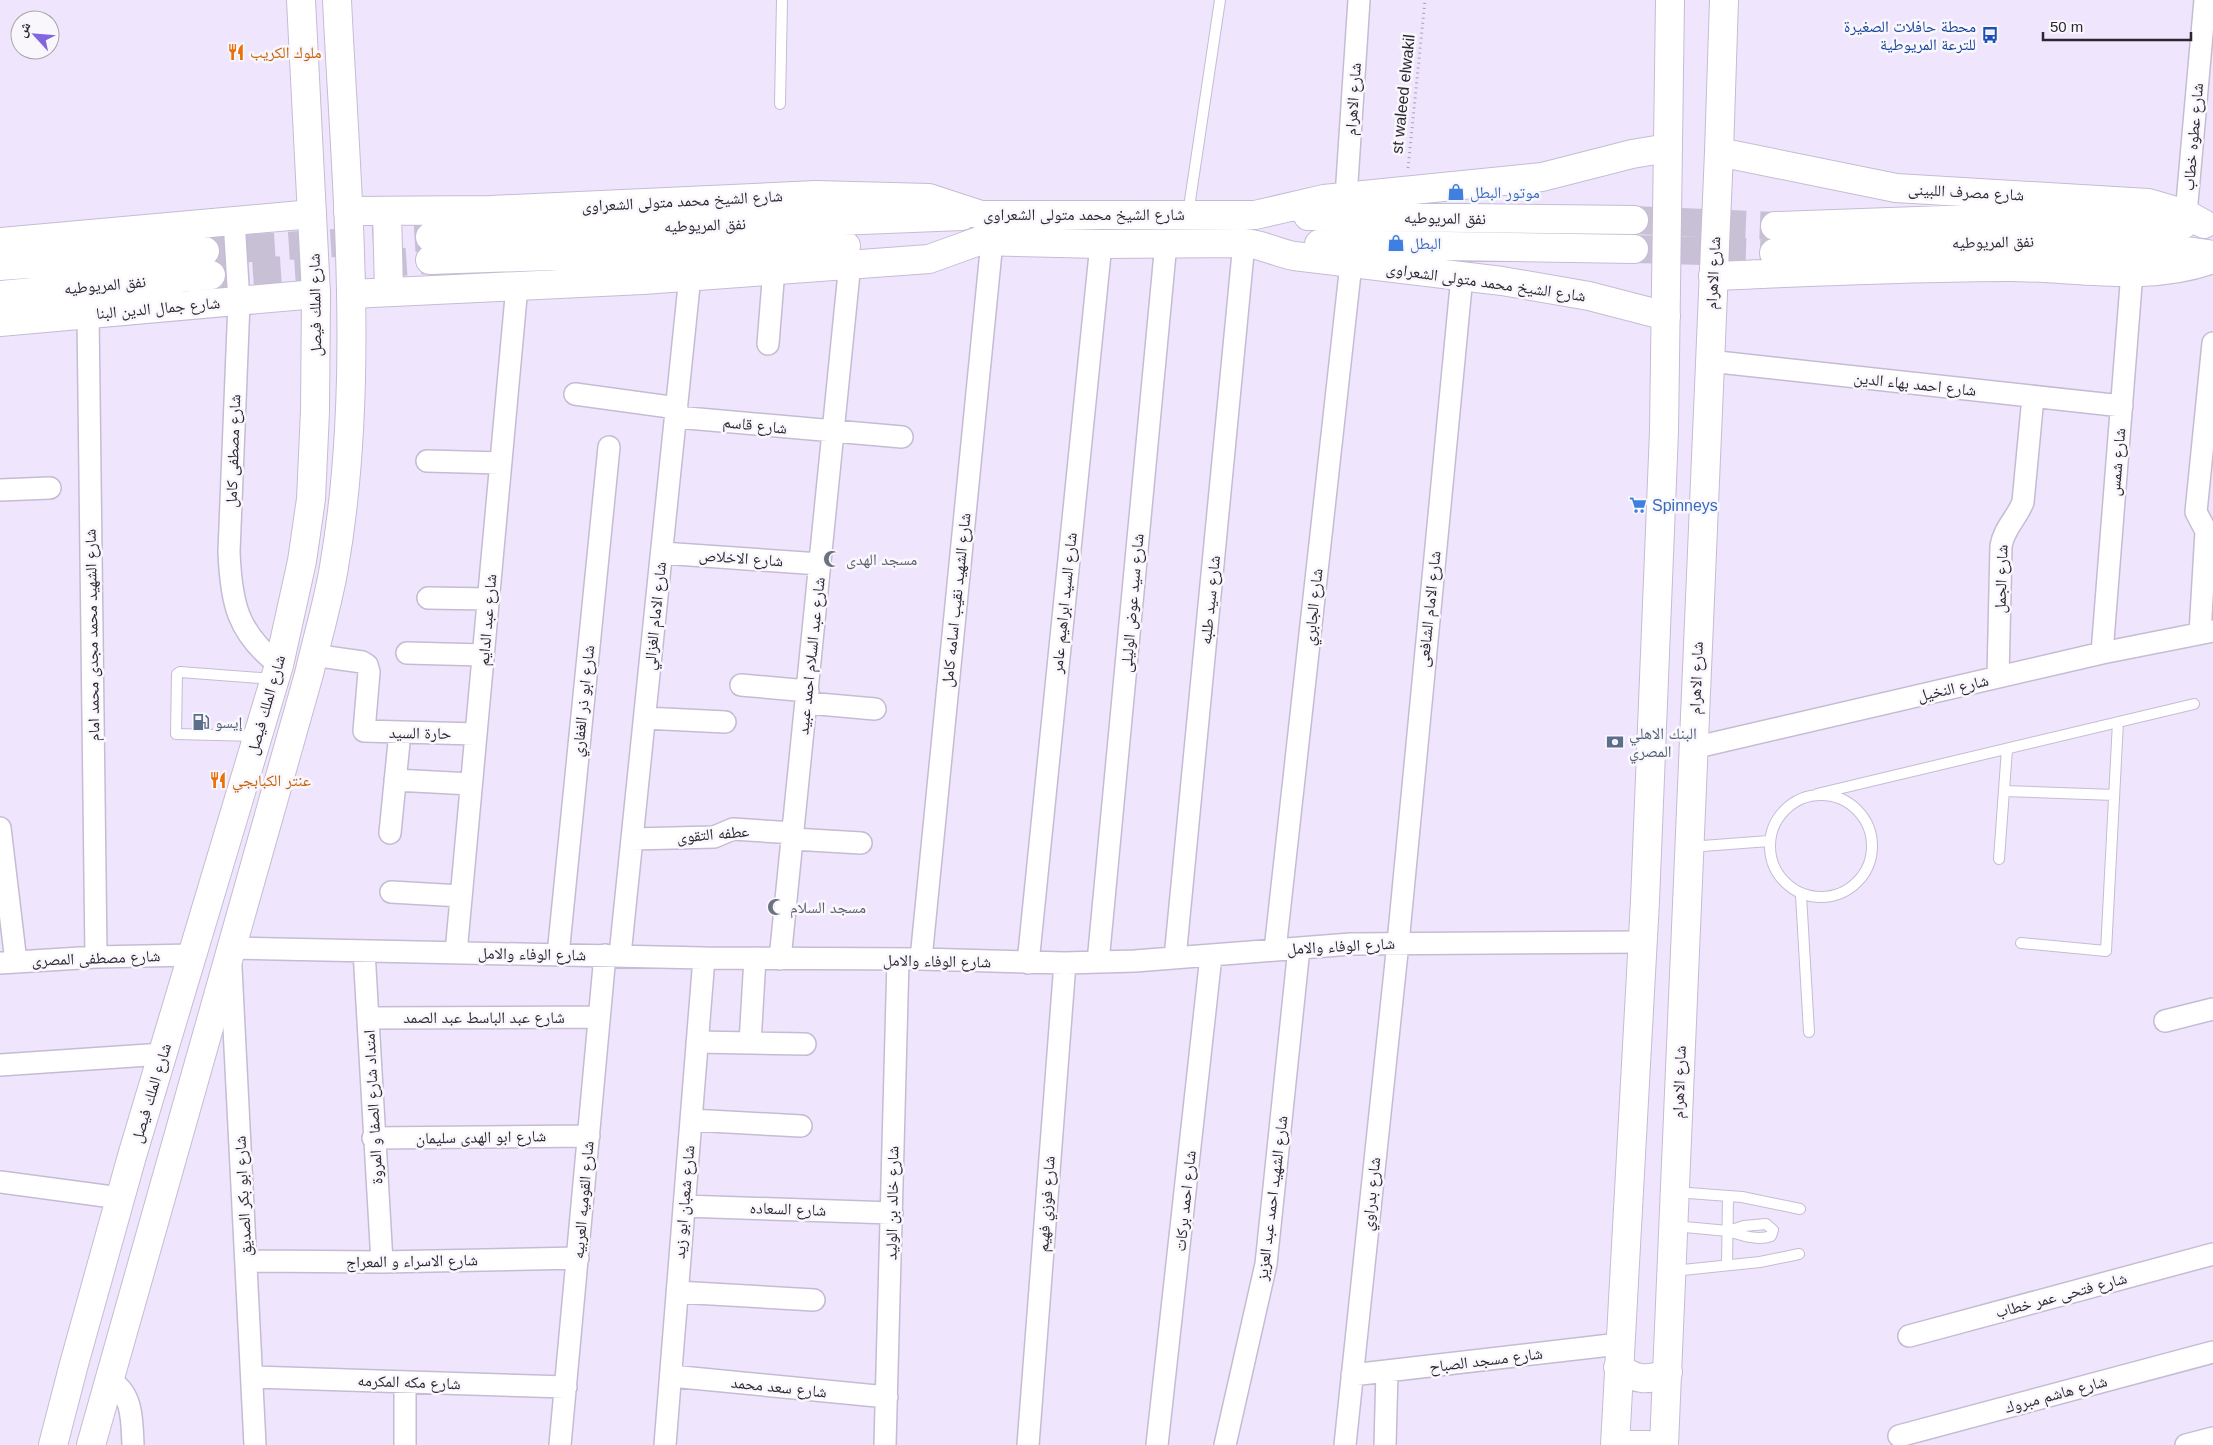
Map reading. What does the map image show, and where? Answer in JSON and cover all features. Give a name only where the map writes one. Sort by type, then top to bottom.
[{"type":"main road","name":"شارع الملك فيصل","points":[[53,1444],[120,1198],[277,672],[302,561],[310,507],[315,411],[316,294],[302,0]]},
{"type":"main road","name":"شارع الملك فيصل","points":[[91,1445],[313,655],[334,568],[344,490],[349,408],[351,294],[337,0]]},
{"type":"main road","points":[[1615,1445],[1643,942],[1664,431],[1670,0]]},
{"type":"main road","name":"شارع الاهرام","points":[[1664,1445],[1724,0]]},
{"type":"main road","name":"شارع الشيخ محمد متولى الشعراوى","points":[[348,211],[556,208],[816,195],[929,198],[981,215],[1255,215],[1306,203],[1346,197],[1542,177],[1632,154],[1668,148]]},
{"type":"main road","name":"شارع مصرف اللبينى","points":[[1719,152],[1896,188],[2128,201],[2158,205],[2201,221]]},
{"type":"main road","points":[[387,211],[389,291]]},
{"type":"main road","points":[[0,242],[312,214]]},
{"type":"main road","name":"نفق المريوطيه","points":[[981,215],[430,249],[986,241]]},
{"type":"main road","name":"نفق المريوطيه","points":[[1255,215],[1634,220]]},
{"type":"main road","name":"نفق المريوطيه","points":[[1775,226],[2000,218],[2201,221]]},
{"type":"main road","name":"نفق المريوطيه","points":[[1774,253],[1999,240],[2160,247],[2213,255]]},
{"type":"main road","name":"شارع الشيخ محمد متولى الشعراوى","points":[[351,294],[690,276],[936,257],[986,241],[1101,244],[1250,243],[1284,254],[1351,264],[1502,280],[1589,296],[1666,316]]},
{"type":"main road","name":"نفق المريوطيه","points":[[1250,243],[1634,249]]},
{"type":"main road","points":[[1713,276],[1948,267],[2044,267],[2132,272],[2170,270],[2213,259]]},
{"type":"main road","name":"نفق المريوطيه","points":[[0,266],[208,263],[0,295]]},
{"type":"main road","name":"شارع جمال الدين البنا","points":[[0,322],[316,294]]},
{"type":"main road","points":[[1619,1355],[1629,1375],[1642,1380],[1655,1378],[1668,1372]]},
{"type":"main road","points":[[74,1364],[78,1374],[87,1381],[98,1384],[109,1381]]},
{"type":"main road","points":[[53,1444],[60,1438],[68,1436],[76,1437],[85,1445]]},
{"type":"main road","points":[[1630,1445],[1647,1445]]},
{"type":"street","name":"شارع الاهرام","points":[[1346,197],[1359,0]]},
{"type":"street","name":"شارع عطوه خطاب","points":[[2201,221],[2205,0]]},
{"type":"street","name":"شارع مصطفى كامل","points":[[234,220],[238,302],[229,552],[230,584],[236,610],[247,634],[277,672]]},
{"type":"street","name":"شارع الشهيد نقيب اسامه كامل","points":[[921,959],[986,241]]},
{"type":"street","name":"شارع سيد عوض الوليلى","points":[[1098,962],[1166,243]]},
{"type":"street","name":"شارع سيد طلبه","points":[[1175,958],[1250,243]]},
{"type":"street","name":"شارع السيد ابراهيم عامر","points":[[1028,963],[1101,244]]},
{"type":"street","name":"شارع عبد السلام احمد عبيد","points":[[780,958],[850,263]]},
{"type":"street","name":"شارع الجابري","points":[[1275,950],[1351,264]]},
{"type":"street","points":[[768,344],[774,269]]},
{"type":"street","name":"شارع شمس","points":[[2102,653],[2132,272]]},
{"type":"street","name":"شارع الامام الغزالي","points":[[612,955],[632,839],[690,276]]},
{"type":"street","name":"شارع الامام الشافعى","points":[[1398,943],[1462,276]]},
{"type":"street","name":"شارع عبد الدايم","points":[[456,953],[518,286]]},
{"type":"street","name":"شارع الشهيد محمد مجدى محمد امام","points":[[88,314],[96,957]]},
{"type":"street","points":[[2206,632],[2205,516],[2213,343]]},
{"type":"street","name":"شارع احمد بهاء الدين","points":[[1709,362],[2122,406]]},
{"type":"street","name":"شارع قاسم","points":[[575,394],[676,413],[833,433],[902,437]]},
{"type":"street","name":"شارع الجمل","points":[[1998,677],[2002,541],[2007,527],[2023,502],[2033,397]]},
{"type":"street","name":"شارع ابو ذر الغفاري","points":[[558,955],[609,446]]},
{"type":"street","points":[[427,462],[501,463]]},
{"type":"street","points":[[0,490],[50,488]]},
{"type":"street","name":"شارع الاخلاص","points":[[662,553],[820,564]]},
{"type":"street","points":[[428,598],[489,599]]},
{"type":"street","name":"شارع النخيل","points":[[1693,748],[2102,653],[2206,632]]},
{"type":"street","points":[[407,654],[484,655]]},
{"type":"street","name":"حارة السيد","points":[[313,655],[362,662],[367,665],[369,672],[364,731],[476,734]]},
{"type":"street","points":[[741,685],[876,709]]},
{"type":"street","points":[[645,718],[725,722]]},
{"type":"street","points":[[390,833],[400,732]]},
{"type":"street","points":[[395,780],[471,784]]},
{"type":"street","points":[[0,828],[8,962]]},
{"type":"street","name":"عطفه التقوى","points":[[632,839],[714,837],[733,829],[862,843]]},
{"type":"street","points":[[391,892],[461,896]]},
{"type":"street","name":"شارع الوفاء والامل","points":[[230,948],[1065,963],[1211,956],[1299,948],[1398,943],[1643,942]]},
{"type":"street","name":"شارع بدراوي","points":[[1344,1445],[1398,943]]},
{"type":"street","name":"شارع ابو بكر الصديق","points":[[230,948],[255,1445]]},
{"type":"street","name":"شارع الشهيد احمد عبد العزيز","points":[[1225,1445],[1266,1264],[1299,948]]},
{"type":"street","name":"امتداد شارع الصفا و المروة","points":[[364,951],[373,1138],[382,1262]]},
{"type":"street","name":"شارع مصطفى المصرى","points":[[8,962],[96,957],[192,955]]},
{"type":"street","name":"شارع القوميه العربيه","points":[[560,1445],[599,1017],[612,955]]},
{"type":"street","name":"شارع احمد بركات","points":[[1157,1445],[1211,956]]},
{"type":"street","name":"شارع شعبان ابو زيد","points":[[665,1445],[704,958]]},
{"type":"street","points":[[750,1043],[755,958]]},
{"type":"street","name":"شارع خالد بن الوليد","points":[[885,1445],[898,960]]},
{"type":"street","name":"شارع فوزي فهيم","points":[[1028,1445],[1065,963]]},
{"type":"street","points":[[2166,1021],[2213,1009]]},
{"type":"street","name":"شارع عبد الباسط عبد الصمد","points":[[368,1018],[599,1017]]},
{"type":"street","points":[[697,1042],[805,1044]]},
{"type":"street","points":[[0,1065],[163,1054]]},
{"type":"street","points":[[691,1120],[801,1126]]},
{"type":"street","name":"شارع ابو الهدى سليمان","points":[[373,1138],[589,1136]]},
{"type":"street","points":[[0,1182],[120,1198]]},
{"type":"street","name":"شارع السعاده","points":[[684,1206],[892,1213]]},
{"type":"street","name":"شارع فتحى عمر خطاب","points":[[1909,1336],[2213,1254]]},
{"type":"street","name":"شارع الاسراء و المعراج","points":[[247,1261],[382,1262],[578,1258]]},
{"type":"street","points":[[677,1292],[814,1300]]},
{"type":"street","name":"شارع هاشم مبروك","points":[[1899,1436],[2213,1352]]},
{"type":"street","name":"شارع مسجد الصباح","points":[[1352,1375],[1619,1355]]},
{"type":"street","points":[[1385,1445],[1387,1372]]},
{"type":"street","name":"شارع سعد محمد","points":[[671,1376],[887,1397]]},
{"type":"street","name":"شارع مكه المكرمه","points":[[253,1377],[566,1388]]},
{"type":"street","points":[[109,1381],[118,1385],[127,1397],[132,1418],[133,1445]]},
{"type":"street","points":[[405,1382],[405,1445]]},
{"type":"street","points":[[2186,1445],[2213,1438]]},
{"type":"lane","points":[[780,104],[782,0]]},
{"type":"lane","points":[[1188,215],[1220,0]]},
{"type":"lane","points":[[258,736],[176,734],[177,674],[180,672],[277,672]]},
{"type":"lane","points":[[1817,794],[1842,799],[1862,816],[1869,828],[1872,854],[1861,878],[1840,894],[1827,898],[1814,898],[1801,894],[1783,882],[1776,873],[1772,863],[1769,841],[1777,819],[1794,802],[1817,794],[2194,704]]},
{"type":"lane","points":[[2020,943],[2106,951],[2118,722]]},
{"type":"lane","points":[[1999,860],[2007,749]]},
{"type":"lane","points":[[2004,791],[2114,795]]},
{"type":"lane","points":[[1688,847],[1769,841]]},
{"type":"lane","points":[[1801,894],[1809,1032]]},
{"type":"lane","points":[[1675,1192],[1762,1200],[1800,1209]]},
{"type":"lane","points":[[1727,1265],[1728,1196]]},
{"type":"lane","points":[[1674,1226],[1728,1231]]},
{"type":"lane","points":[[1672,1271],[1760,1262],[1799,1254]]},
{"type":"path","name":"st waleed elwakil","points":[[1406,191],[1424,0]]},
{"type":"tunnel","points":[[1634,220],[1775,226]]},
{"type":"tunnel","points":[[205,251],[430,237]]},
{"type":"tunnel","points":[[1634,249],[1774,253]]},
{"type":"tunnel","points":[[211,275],[430,260]]},
{"type":"place","name":"محطة حافلات الصغيرة للترعة المريوطية","points":[[1990,35]]},
{"type":"place","name":"ملوك الكريب","points":[[236,52]]},
{"type":"place","name":"موتور البطل","points":[[1456,192]]},
{"type":"place","name":"البطل","points":[[1396,243]]},
{"type":"place","name":"Spinneys","points":[[1638,505]]},
{"type":"place","name":"مسجد الهدى","points":[[832,559]]},
{"type":"place","name":"إيسو","points":[[201,722]]},
{"type":"place","name":"البنك الاهلي المصري","points":[[1615,742]]},
{"type":"place","name":"عنتر الكبابجي","points":[[218,780]]},
{"type":"place","name":"مسجد السلام","points":[[776,907]]}]
